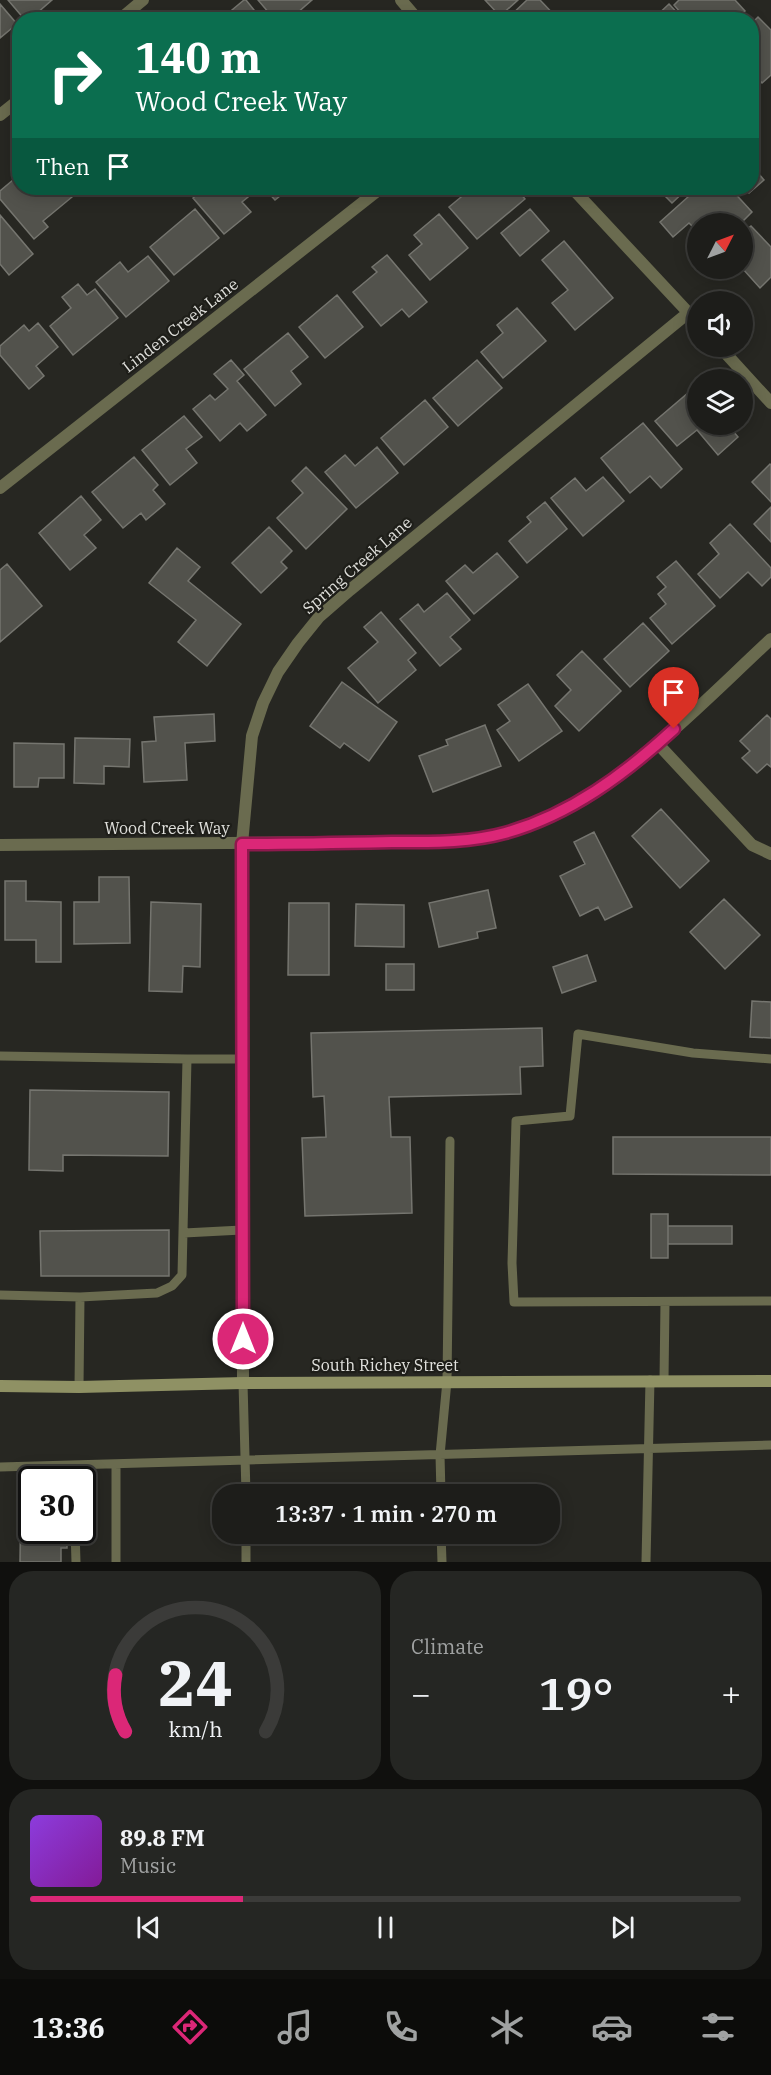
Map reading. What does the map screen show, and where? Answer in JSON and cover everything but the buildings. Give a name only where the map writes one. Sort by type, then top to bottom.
[{"type":"main road","name":"South Richey Street","points":[[0,1386],[79,1387],[447,1381],[771,1381]]},
{"type":"street","points":[[129,12],[143,0]]},
{"type":"street","points":[[401,0],[411,12]]},
{"type":"street","points":[[0,115],[12,105]]},
{"type":"street","name":"Linden Creek Lane","points":[[0,488],[372,195]]},
{"type":"street","points":[[578,195],[687,312]]},
{"type":"street","name":"Spring Creek Lane","points":[[243,1383],[242,844],[252,736],[259,714],[278,672],[319,617],[687,314]]},
{"type":"street","points":[[729,357],[771,404]]},
{"type":"street","name":"Wood Creek Way","points":[[0,845],[461,841],[505,833],[548,818],[591,795],[657,744],[771,639]]},
{"type":"street","points":[[657,744],[752,845],[771,854]]},
{"type":"lane","points":[[771,1059],[693,1053],[578,1034],[570,1116],[516,1121],[512,1263],[514,1302],[771,1301]]},
{"type":"lane","points":[[0,1056],[242,1059]]},
{"type":"lane","points":[[0,1295],[80,1297],[157,1293],[172,1286],[183,1275],[188,1059]]},
{"type":"lane","points":[[441,1484],[440,1455],[447,1381],[450,1141]]},
{"type":"lane","points":[[184,1233],[242,1230]]},
{"type":"lane","points":[[79,1387],[80,1297]]},
{"type":"lane","points":[[664,1380],[665,1302]]},
{"type":"lane","points":[[646,1562],[650,1380]]},
{"type":"lane","points":[[243,1383],[246,1484]]},
{"type":"lane","points":[[74,1466],[771,1445]]},
{"type":"lane","points":[[116,1465],[116,1562]]},
{"type":"lane","points":[[0,1467],[18,1467]]},
{"type":"lane","points":[[75,1544],[76,1562]]},
{"type":"lane","points":[[246,1544],[246,1562]]},
{"type":"lane","points":[[441,1544],[442,1562]]},
{"type":"route","points":[[243,1339],[242,844],[461,841],[505,833],[548,818],[591,795],[674,729]]}]
